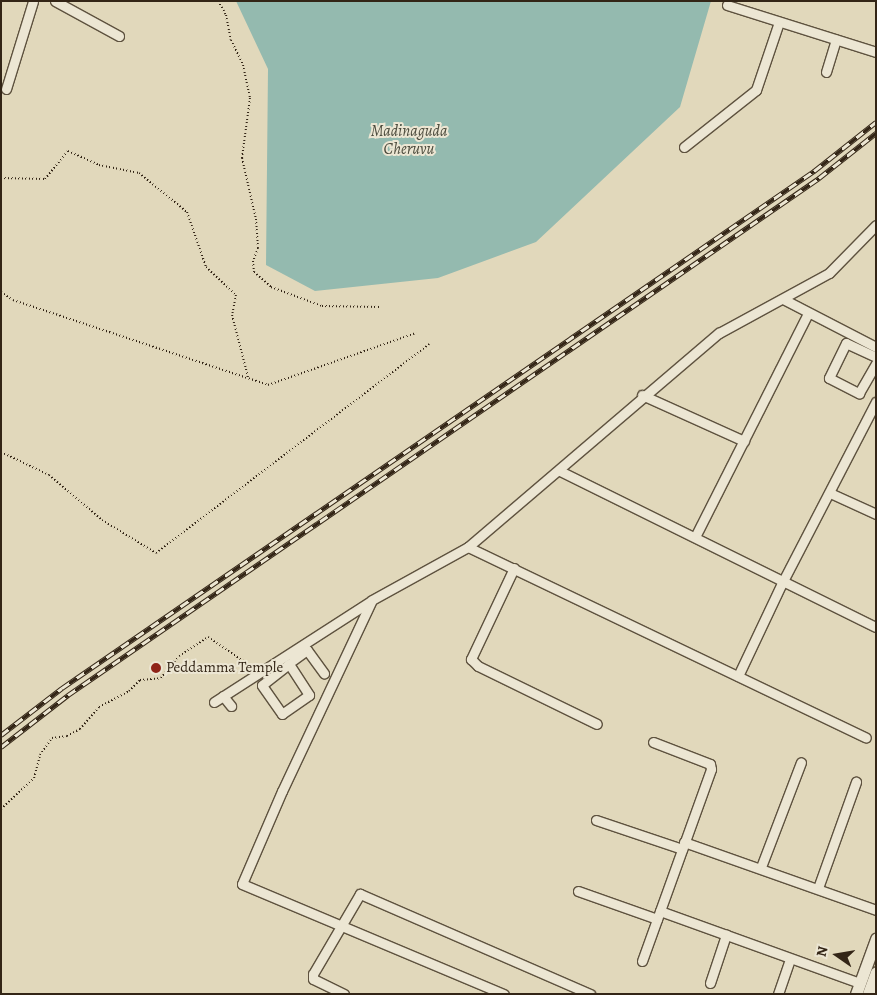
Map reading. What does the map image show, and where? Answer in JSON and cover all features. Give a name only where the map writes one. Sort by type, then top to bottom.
[{"type":"street","points":[[6,89],[34,1]]},
{"type":"street","points":[[55,1],[119,36]]},
{"type":"street","points":[[727,5],[876,52]]},
{"type":"street","points":[[684,146],[756,90],[779,22]]},
{"type":"street","points":[[826,72],[836,39]]},
{"type":"street","points":[[289,660],[309,695],[284,714],[262,687],[289,660],[372,600],[468,547],[560,471],[642,395],[719,333],[829,273],[875,227]]},
{"type":"street","points":[[783,299],[857,343],[876,357]]},
{"type":"street","points":[[696,535],[808,313]]},
{"type":"street","points":[[876,347],[857,343],[845,344],[830,379],[860,392],[876,364]]},
{"type":"street","points":[[642,395],[744,441]]},
{"type":"street","points":[[738,676],[782,583],[876,402]]},
{"type":"street","points":[[560,471],[696,535],[782,583],[876,627]]},
{"type":"street","points":[[830,493],[876,514]]},
{"type":"street","points":[[468,547],[866,738]]},
{"type":"street","points":[[514,568],[471,659],[478,666],[597,724]]},
{"type":"street","points":[[372,600],[282,791],[242,884],[502,993]]},
{"type":"street","points":[[305,647],[324,673]]},
{"type":"street","points":[[214,702],[263,671],[289,660]]},
{"type":"street","points":[[263,671],[271,678]]},
{"type":"street","points":[[241,685],[247,693]]},
{"type":"street","points":[[223,696],[231,706]]},
{"type":"street","points":[[642,961],[710,764],[653,742]]},
{"type":"street","points":[[761,867],[801,762]]},
{"type":"street","points":[[818,888],[856,782]]},
{"type":"street","points":[[596,820],[761,867],[876,910]]},
{"type":"street","points":[[578,891],[726,935],[790,958],[858,988],[876,939]]},
{"type":"street","points":[[344,994],[313,978],[356,896],[365,895],[590,994]]},
{"type":"street","points":[[710,983],[726,935]]},
{"type":"street","points":[[778,994],[790,958]]},
{"type":"street","points":[[868,994],[876,972]]},
{"type":"path","points":[[218,1],[226,15],[231,40],[243,65],[250,98],[242,158],[256,219],[258,248],[253,261],[254,272],[271,287],[322,306],[381,307]]},
{"type":"path","points":[[1,178],[46,178],[68,151],[98,165],[140,174],[187,212],[206,267],[236,296],[232,315],[248,378]]},
{"type":"path","points":[[1,292],[14,300],[268,385],[416,333]]},
{"type":"path","points":[[1,452],[49,475],[102,520],[156,553],[429,344]]},
{"type":"path","points":[[1,809],[34,778],[40,755],[52,738],[67,736],[80,729],[99,707],[129,691],[140,680],[161,678],[179,656],[208,637],[263,671]]},
{"type":"water","name":"Madinaguda Cheruvu","points":[[236,1],[711,1],[680,107],[536,242],[438,278],[315,291],[266,265],[268,69]]},
{"type":"railway","points":[[1,735],[62,688],[814,171],[876,122]]},
{"type":"railway","points":[[1,747],[68,695],[819,178],[876,133]]},
{"type":"place","name":"Peddamma Temple","points":[[156,668]]}]
